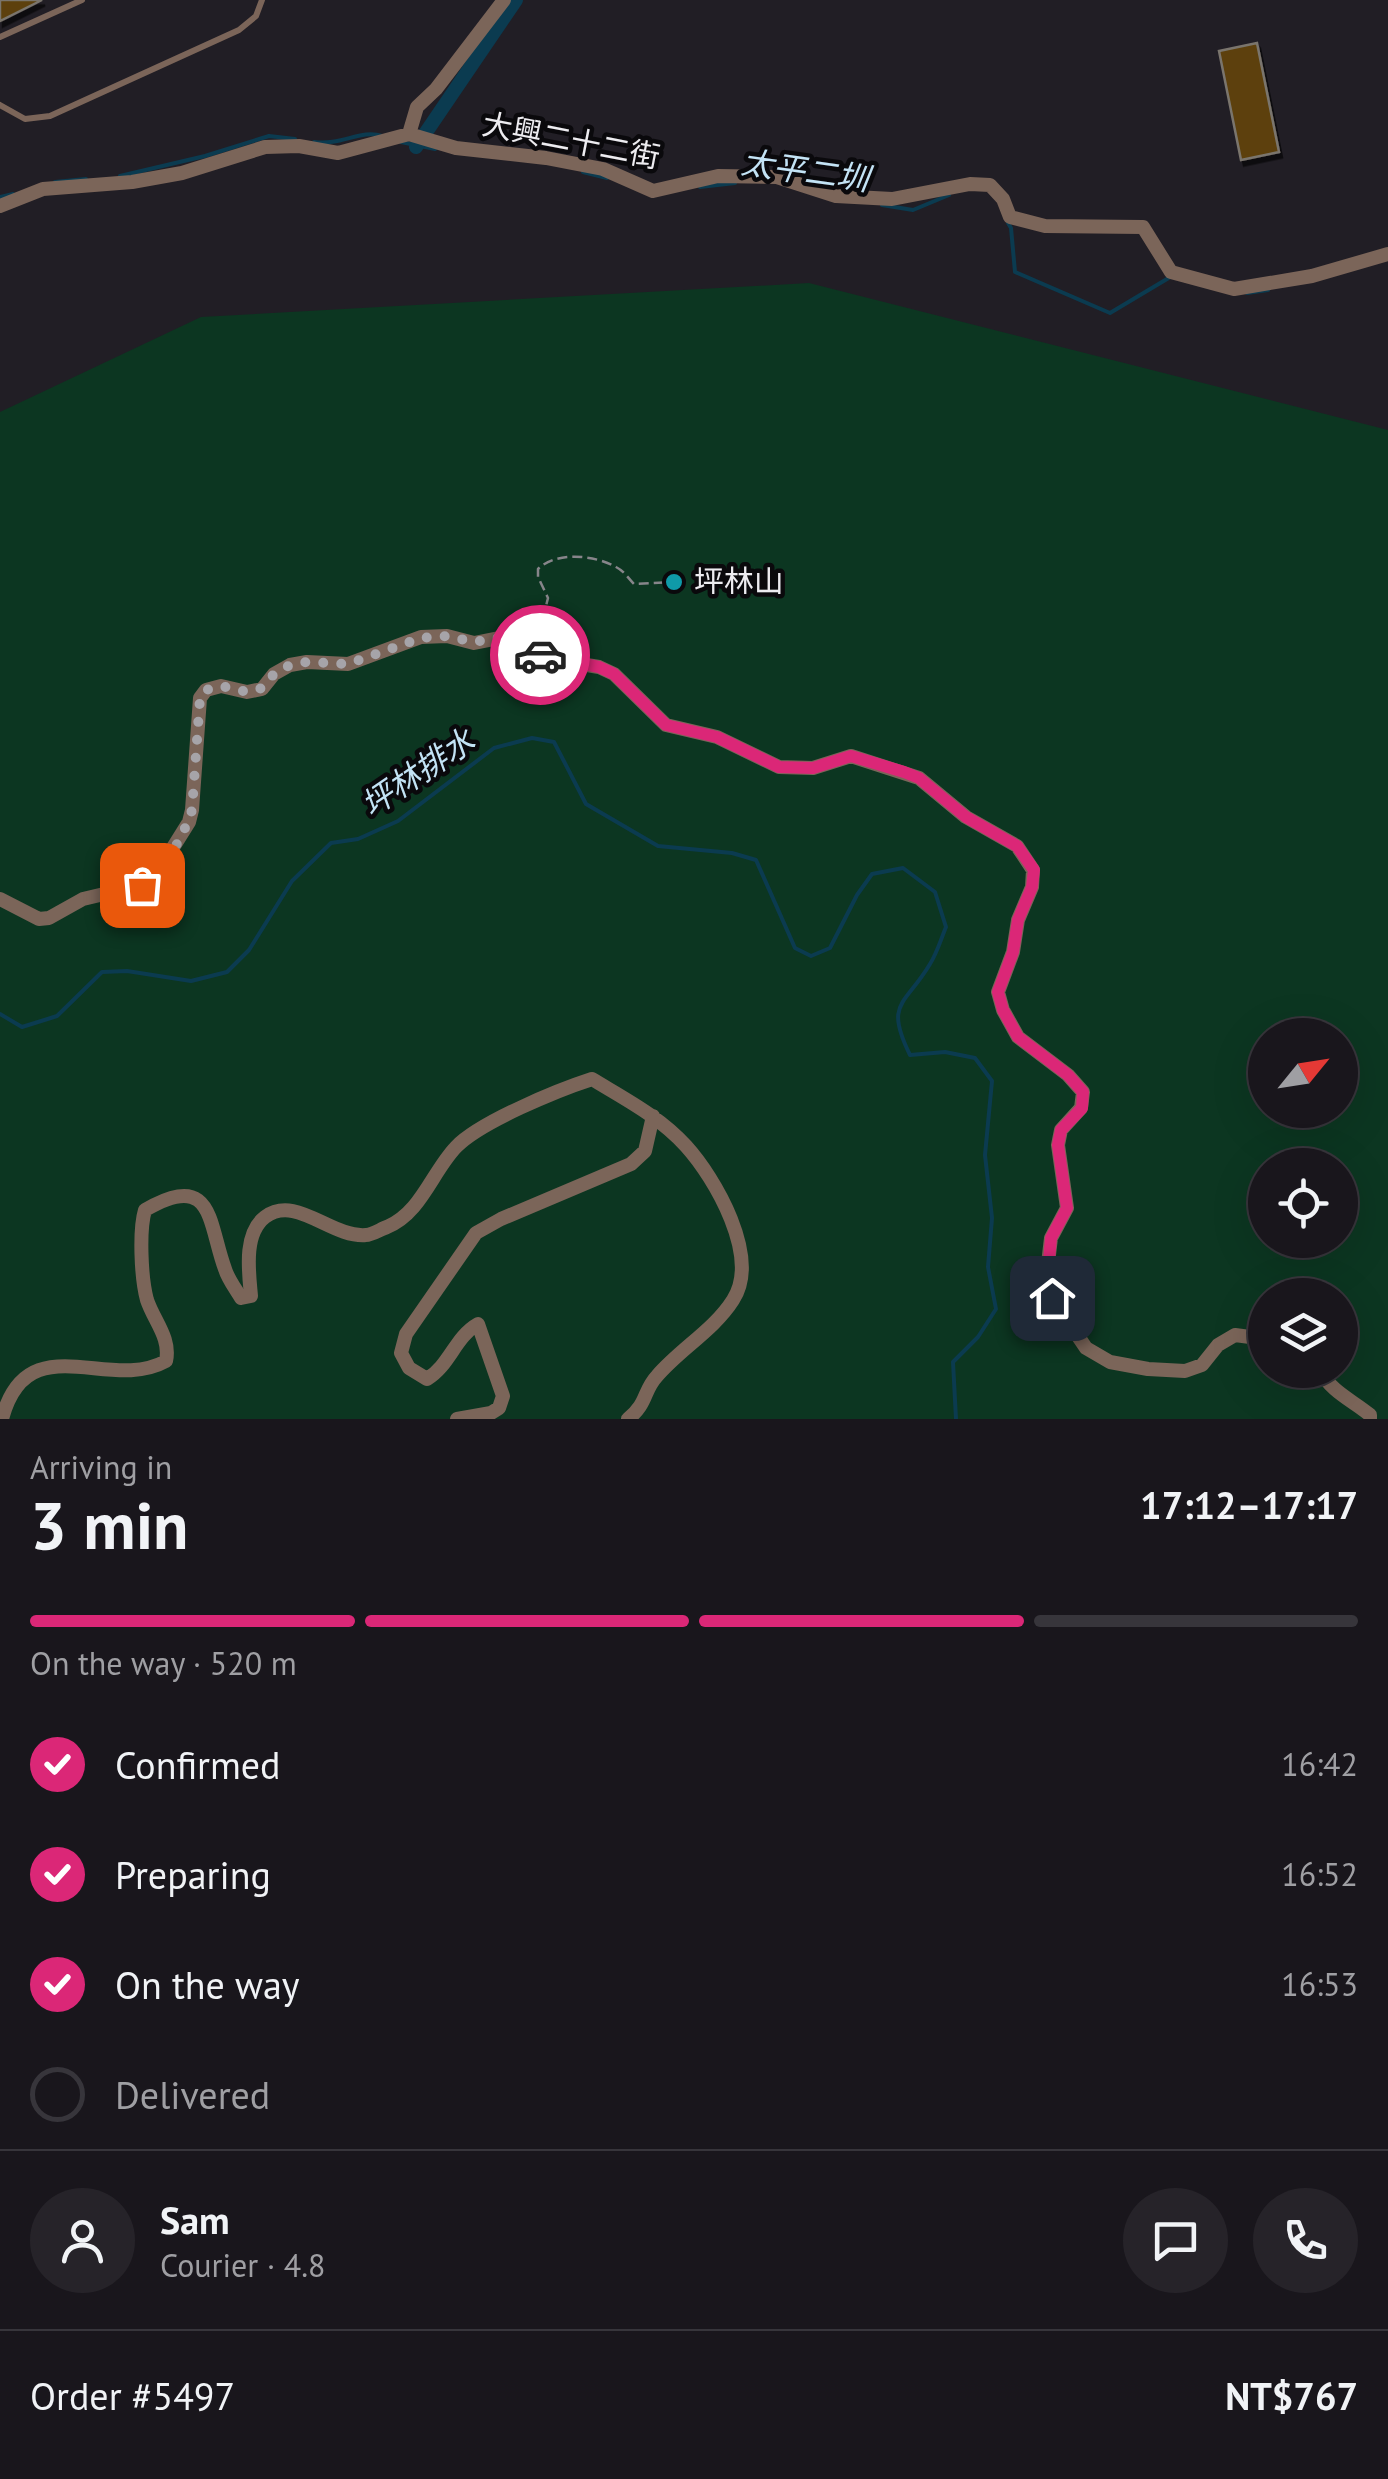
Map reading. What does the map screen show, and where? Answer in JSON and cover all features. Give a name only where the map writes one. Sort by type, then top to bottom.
[{"type":"street","points":[[2,200],[43,188],[132,182],[182,173],[265,147],[299,146],[338,153],[409,134],[417,108],[504,0]]},
{"type":"street","name":"大興二十二街","points":[[409,134],[456,148],[604,169],[653,191],[718,176],[778,176],[836,196],[892,199],[970,184],[990,186],[1003,199],[1010,217],[1044,226],[1143,227],[1171,272],[1234,289],[1312,276],[1388,254]]},
{"type":"street","points":[[0,898],[39,919],[49,918],[83,899],[142,885],[154,878],[192,810],[200,698],[206,690],[221,686],[247,692],[262,688],[274,674],[290,665],[348,664],[421,638],[447,636],[474,642],[514,635],[544,658],[599,667],[614,674],[666,725],[717,737],[779,767],[813,768],[851,756],[904,772],[919,778],[966,817],[1017,846],[1034,870],[1032,887],[1018,920],[1013,952],[998,992],[1018,1037],[1068,1075],[1083,1092],[1082,1108],[1061,1130],[1058,1145],[1067,1208],[1051,1238],[1048,1272],[1052,1298],[1086,1348],[1110,1362],[1148,1370],[1185,1370],[1202,1364],[1218,1345],[1235,1336],[1248,1337]]},
{"type":"street","points":[[2,1419],[6,1402],[33,1372],[52,1366],[149,1370],[166,1361],[168,1344],[148,1300],[141,1222],[145,1210],[158,1202],[177,1196],[194,1197],[204,1206],[213,1222],[225,1271],[240,1298],[251,1296],[248,1262],[262,1219],[278,1209],[289,1208],[328,1227],[366,1236],[393,1225],[406,1218],[455,1148],[473,1132],[592,1079],[653,1116],[687,1147],[724,1202],[740,1248],[741,1279],[735,1298],[655,1377],[643,1407],[628,1419]]},
{"type":"street","points":[[457,1419],[491,1413],[499,1408],[503,1396],[478,1324],[466,1331],[439,1372],[427,1379],[410,1368],[400,1353],[406,1334],[476,1233],[630,1164],[645,1151],[653,1116]]},
{"type":"street","points":[[1333,1388],[1360,1406],[1370,1419]]},
{"type":"lane","points":[[0,37],[82,0]]},
{"type":"lane","points":[[0,105],[25,119],[50,116],[239,30],[256,16],[262,0]]},
{"type":"path","points":[[544,658],[558,650],[558,642],[543,618],[548,598],[538,569],[543,564],[567,557],[601,560],[622,570],[634,584],[674,582]]},
{"type":"green space","points":[[809,283],[1388,430],[1388,1419],[0,1419],[0,412],[201,317]]},
{"type":"building","points":[[0,0],[42,0],[0,21]]},
{"type":"building","points":[[1257,43],[1279,152],[1241,160],[1219,51]]},
{"type":"waterway","points":[[416,147],[516,0]]},
{"type":"waterway","name":"太平二圳","points":[[120,176],[269,136],[295,139]]},
{"type":"waterway","name":"太平二圳","points":[[314,142],[382,136]]},
{"type":"waterway","name":"太平二圳","points":[[401,142],[435,149]]},
{"type":"waterway","name":"太平二圳","points":[[583,172],[607,178]]},
{"type":"waterway","name":"太平二圳","points":[[55,182],[86,179]]},
{"type":"waterway","name":"太平二圳","points":[[700,187],[735,183]]},
{"type":"waterway","name":"太平二圳","points":[[0,197],[13,194]]},
{"type":"waterway","name":"太平二圳","points":[[882,205],[913,210],[949,195]]},
{"type":"waterway","name":"太平二圳","points":[[1008,223],[1015,272],[1110,313],[1172,276]]},
{"type":"waterway","name":"太平二圳","points":[[1247,293],[1268,290]]},
{"type":"waterway","name":"坪林排水","points":[[0,1014],[22,1027],[57,1016],[102,972],[127,971],[191,981],[227,972],[249,950],[292,881],[331,843],[358,839],[398,821],[494,748],[532,738],[554,742],[586,804],[658,846],[732,853],[756,860],[795,948],[811,956],[830,948],[872,874],[903,868],[935,892],[946,927],[932,960],[901,1005],[898,1014],[902,1038],[910,1055],[945,1052],[975,1058],[992,1081],[985,1155],[992,1218],[988,1267],[996,1309],[978,1337],[953,1362],[956,1419]]},
{"type":"way so far","points":[[142,885],[154,878],[192,810],[200,698],[206,690],[221,686],[247,692],[262,688],[274,674],[290,665],[348,664],[421,638],[447,636],[474,642],[514,635],[540,655]]},
{"type":"place","name":"坪林山","points":[[674,582]]},
{"type":"route","points":[[540,655],[599,667],[614,674],[666,725],[717,737],[779,767],[813,768],[851,756],[919,778],[966,817],[1017,846],[1034,870],[1032,887],[1018,920],[1013,952],[998,992],[1018,1037],[1068,1075],[1083,1092],[1082,1108],[1061,1130],[1058,1145],[1067,1208],[1051,1238],[1048,1272],[1052,1298]]}]
